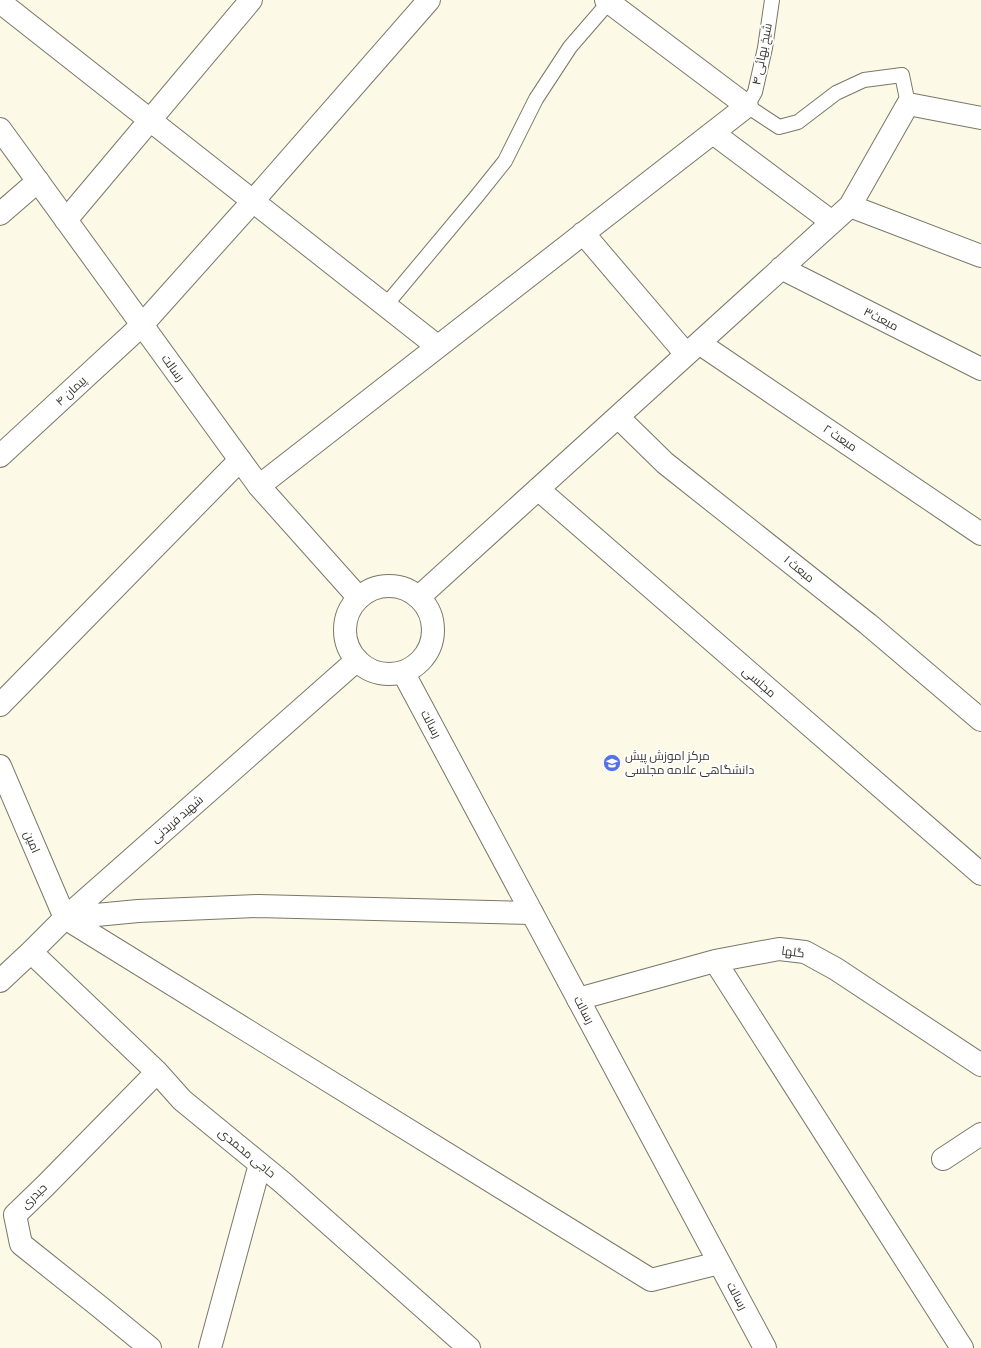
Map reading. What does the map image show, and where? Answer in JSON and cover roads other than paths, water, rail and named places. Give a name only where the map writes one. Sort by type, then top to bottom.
[{"type":"street","points":[[66,220],[251,0]]},
{"type":"street","name":"پیمان ۴","points":[[0,456],[142,325],[429,0]]},
{"type":"street","points":[[259,486],[747,106],[607,1]]},
{"type":"street","points":[[0,2],[385,306],[438,346]]},
{"type":"street","points":[[419,597],[850,206],[908,104],[981,118]]},
{"type":"street","name":"رسالت","points":[[0,129],[259,486],[359,598]]},
{"type":"street","points":[[713,133],[832,222]]},
{"type":"street","points":[[0,214],[38,181]]},
{"type":"street","points":[[850,206],[981,256]]},
{"type":"street","name":"مبعث ۲","points":[[583,233],[693,349],[981,534]]},
{"type":"street","name":"مبعث۳","points":[[781,268],[981,369]]},
{"type":"street","name":"مبعث ۱","points":[[618,417],[665,463],[868,624],[981,720]]},
{"type":"street","points":[[0,705],[240,460]]},
{"type":"street","name":"مجلسی","points":[[538,489],[981,874]]},
{"type":"street","points":[[382,586],[395,586],[408,590],[419,597],[428,609],[433,624],[432,639],[427,653],[416,665],[403,672],[391,674],[378,673],[367,668],[357,660],[350,649],[346,636],[346,622],[350,609],[359,598],[370,590],[382,586]]},
{"type":"street","name":"شهید فریدنی","points":[[0,981],[65,918],[357,660]]},
{"type":"street","name":"رسالت","points":[[403,672],[765,1348]]},
{"type":"street","name":"امین","points":[[0,766],[65,918]]},
{"type":"street","points":[[65,918],[138,911],[258,906],[532,913]]},
{"type":"street","points":[[65,918],[651,1280],[720,1263]]},
{"type":"street","name":"گلها","points":[[578,999],[714,961],[779,950],[805,952],[836,968],[981,1065]]},
{"type":"street","name":"حاجی محمدی","points":[[31,952],[157,1072],[182,1100],[260,1164],[469,1348]]},
{"type":"street","points":[[714,961],[962,1348]]},
{"type":"street","name":"حیدری","points":[[150,1348],[21,1244],[15,1215],[157,1072]]},
{"type":"street","points":[[944,1159],[981,1134]]},
{"type":"street","points":[[210,1348],[260,1164]]},
{"type":"lane","name":"شیخ بهائی ۴","points":[[747,106],[755,92],[772,0]]},
{"type":"lane","points":[[385,306],[477,196],[505,160],[536,99],[570,47],[607,1]]},
{"type":"lane","points":[[747,106],[779,127],[798,122],[836,93],[864,80],[902,75],[908,104]]},
{"type":"place","name":"مرکز اموزش پیش دانشگاهی علامه مجلسی","points":[[612,763]]}]
